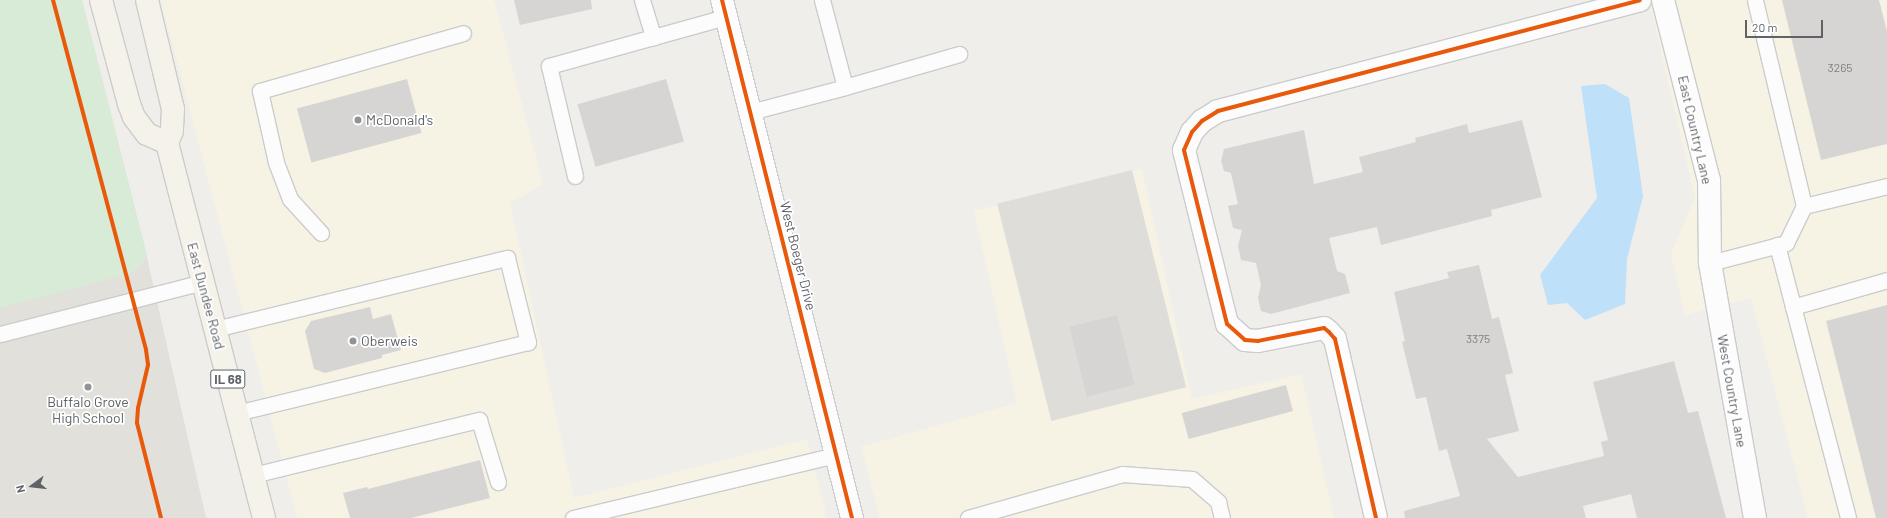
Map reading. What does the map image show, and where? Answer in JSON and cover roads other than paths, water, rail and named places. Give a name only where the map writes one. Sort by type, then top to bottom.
[{"type":"main road","points":[[101,0],[129,104],[134,117],[147,134],[167,143]]},
{"type":"main road","name":"East Dundee Road","points":[[147,0],[173,109],[172,130],[167,143],[264,518]]},
{"type":"street","points":[[1376,518],[1335,339],[1324,328],[1258,341],[1245,340],[1227,324],[1184,150],[1192,132],[1202,121],[1218,111],[1640,0]]},
{"type":"street","name":"East Country Lane","points":[[1663,0],[1709,180],[1710,263]]},
{"type":"street","name":"West Boeger Drive","points":[[724,8],[852,518]]},
{"type":"street","name":"West Country Lane","points":[[1710,263],[1755,518]]},
{"type":"lane","points":[[642,0],[653,37]]},
{"type":"lane","points":[[822,0],[845,87]]},
{"type":"lane","points":[[1710,263],[1786,243],[1804,206],[1755,0]]},
{"type":"lane","points":[[575,176],[549,66],[653,37],[724,8]]},
{"type":"lane","points":[[321,233],[290,199],[276,162],[260,91],[463,34]]},
{"type":"lane","points":[[750,112],[845,87],[959,54]]},
{"type":"lane","points":[[1804,206],[1887,186]]},
{"type":"lane","points":[[1777,245],[1848,518]]},
{"type":"lane","points":[[214,329],[508,258],[528,342],[237,413]]},
{"type":"lane","points":[[1793,307],[1887,280]]},
{"type":"lane","points":[[0,334],[202,282]]},
{"type":"lane","points":[[253,475],[479,420],[498,482]]},
{"type":"lane","points":[[573,518],[836,455]]},
{"type":"lane","points":[[968,518],[1122,474],[1192,479],[1218,502],[1222,518]]},
{"type":"water","points":[[1605,84],[1629,98],[1643,196],[1627,259],[1625,304],[1585,320],[1567,303],[1548,305],[1540,275],[1597,198],[1581,86]]},
{"type":"place","name":"McDonald's","points":[[358,120]]},
{"type":"place","name":"Oberweis","points":[[353,341]]},
{"type":"place","name":"Buffalo Grove High School","points":[[88,387]]}]
